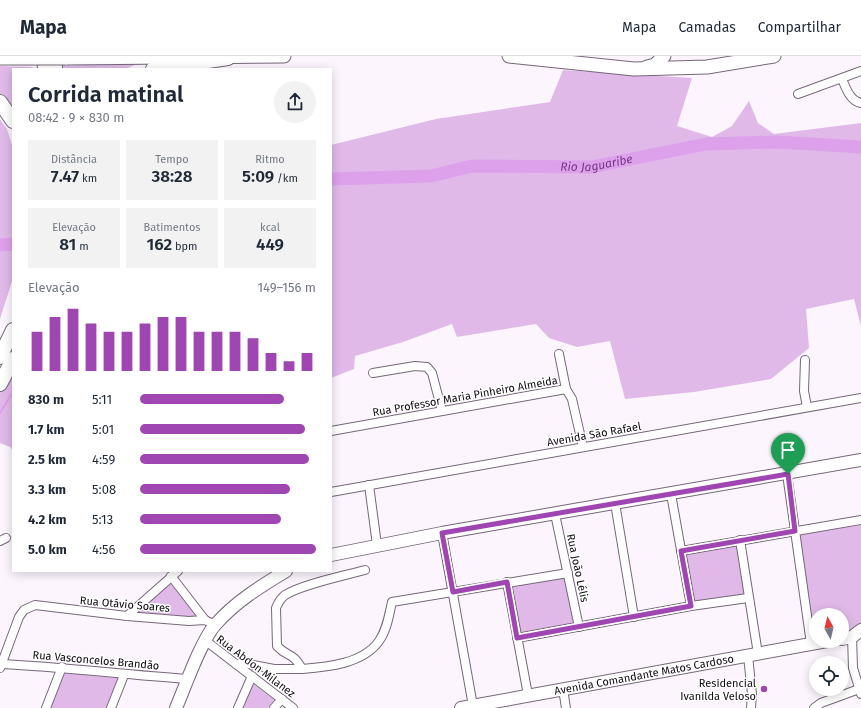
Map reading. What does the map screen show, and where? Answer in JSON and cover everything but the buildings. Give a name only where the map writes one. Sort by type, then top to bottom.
[{"type":"highway","points":[[55,68],[60,57]]},
{"type":"highway","points":[[160,68],[228,58]]},
{"type":"highway","points":[[0,102],[12,120]]},
{"type":"highway","points":[[0,357],[12,332]]},
{"type":"highway","points":[[0,384],[12,361]]},
{"type":"main road","points":[[0,58],[42,61],[60,57],[228,58],[284,56]]},
{"type":"main road","points":[[508,56],[634,69],[707,67],[774,56]]},
{"type":"main road","points":[[634,69],[655,65],[664,56]]},
{"type":"main road","points":[[332,555],[442,533],[788,474],[861,460]]},
{"type":"main road","points":[[176,708],[206,641],[210,623],[250,593],[284,572]]},
{"type":"main road","name":"Avenida Comandante Matos Cardoso","points":[[467,707],[809,644]]},
{"type":"street","points":[[798,94],[842,79],[861,70]]},
{"type":"street","points":[[842,79],[853,99],[856,102],[861,103]]},
{"type":"street","points":[[559,354],[566,389]]},
{"type":"street","points":[[805,360],[804,391],[807,407]]},
{"type":"street","points":[[373,373],[416,366],[427,367],[432,373],[442,411]]},
{"type":"street","name":"Rua Professor Maria Pinheiro Almeida","points":[[332,430],[566,389],[572,399],[583,447]]},
{"type":"street","name":"Avenida São Rafael","points":[[332,492],[368,484],[861,398]]},
{"type":"street","points":[[788,474],[809,630]]},
{"type":"street","points":[[368,484],[377,545]]},
{"type":"street","points":[[671,494],[691,606]]},
{"type":"street","points":[[615,503],[634,617]]},
{"type":"street","name":"Rua João Lélis","points":[[555,514],[579,627]]},
{"type":"street","points":[[681,551],[861,520]]},
{"type":"street","points":[[442,533],[453,592],[467,707]]},
{"type":"street","points":[[740,540],[748,598],[753,655],[751,708]]},
{"type":"street","points":[[302,669],[296,657],[283,652],[277,646],[276,608],[279,602],[284,596],[296,590],[365,570]]},
{"type":"street","points":[[236,664],[244,663],[274,669],[302,669],[347,661],[370,651],[380,640],[387,622],[392,602],[568,573]]},
{"type":"street","points":[[127,616],[175,574]]},
{"type":"street","name":"Rua Otávio Soares","points":[[175,574],[210,623]]},
{"type":"street","points":[[507,582],[528,695]]},
{"type":"street","points":[[517,638],[691,606],[748,598]]},
{"type":"street","name":"Rua Otávio Soares","points":[[2,661],[15,625],[24,610],[35,605],[127,616],[210,623]]},
{"type":"street","points":[[814,708],[821,703],[860,691],[853,668],[852,635]]},
{"type":"street","name":"Rua Abdon Milanez","points":[[206,641],[293,708]]},
{"type":"street","name":"Rua Vasconcelos Brandão","points":[[2,661],[124,675],[188,680]]},
{"type":"street","points":[[46,708],[62,667]]},
{"type":"street","points":[[111,708],[124,675]]},
{"type":"street","points":[[238,708],[252,676]]},
{"type":"street","points":[[562,689],[566,708]]},
{"type":"street","points":[[274,708],[282,699]]},
{"type":"shaded area","points":[[140,63],[128,68],[57,68],[57,66]]},
{"type":"shaded area","points":[[0,66],[33,67],[12,68],[12,113],[0,95]]},
{"type":"shaded area","points":[[563,70],[692,78],[677,126],[712,137],[732,126],[749,101],[758,123],[774,134],[861,123],[861,326],[854,299],[806,309],[809,348],[771,379],[694,392],[625,399],[610,341],[577,347],[549,338],[536,324],[457,337],[452,324],[403,342],[355,356],[354,369],[332,378],[332,145],[436,119],[550,102]]},
{"type":"shaded area","points":[[0,119],[7,129],[12,145],[12,281],[0,319]]},
{"type":"shaded area","points":[[12,367],[12,450],[10,447],[0,443],[0,392]]},
{"type":"shaded area","points":[[861,525],[861,625],[849,632],[849,608],[809,608],[799,536],[803,534]]},
{"type":"shaded area","points":[[737,545],[745,596],[691,606],[683,553]]},
{"type":"shaded area","points":[[566,576],[574,625],[521,635],[513,585]]},
{"type":"shaded area","points":[[170,583],[195,612],[195,617],[140,613],[141,609]]},
{"type":"shaded area","points":[[64,673],[118,678],[106,708],[51,708]]},
{"type":"shaded area","points":[[253,684],[274,700],[268,708],[242,708]]},
{"type":"waterway","name":"Rio Jaguaribe","points":[[332,179],[431,176],[472,166],[591,167],[706,144],[777,142],[861,147]]},
{"type":"waterway","name":"Rio Jaguaribe","points":[[0,245],[12,244]]},
{"type":"waterway","points":[[0,413],[12,394]]},
{"type":"place","name":"Residencial Ivanilda Veloso","points":[[764,689]]},
{"type":"route","points":[[788,474],[795,531],[681,551],[691,606],[517,638],[507,582],[453,592],[442,533],[788,474]]}]
